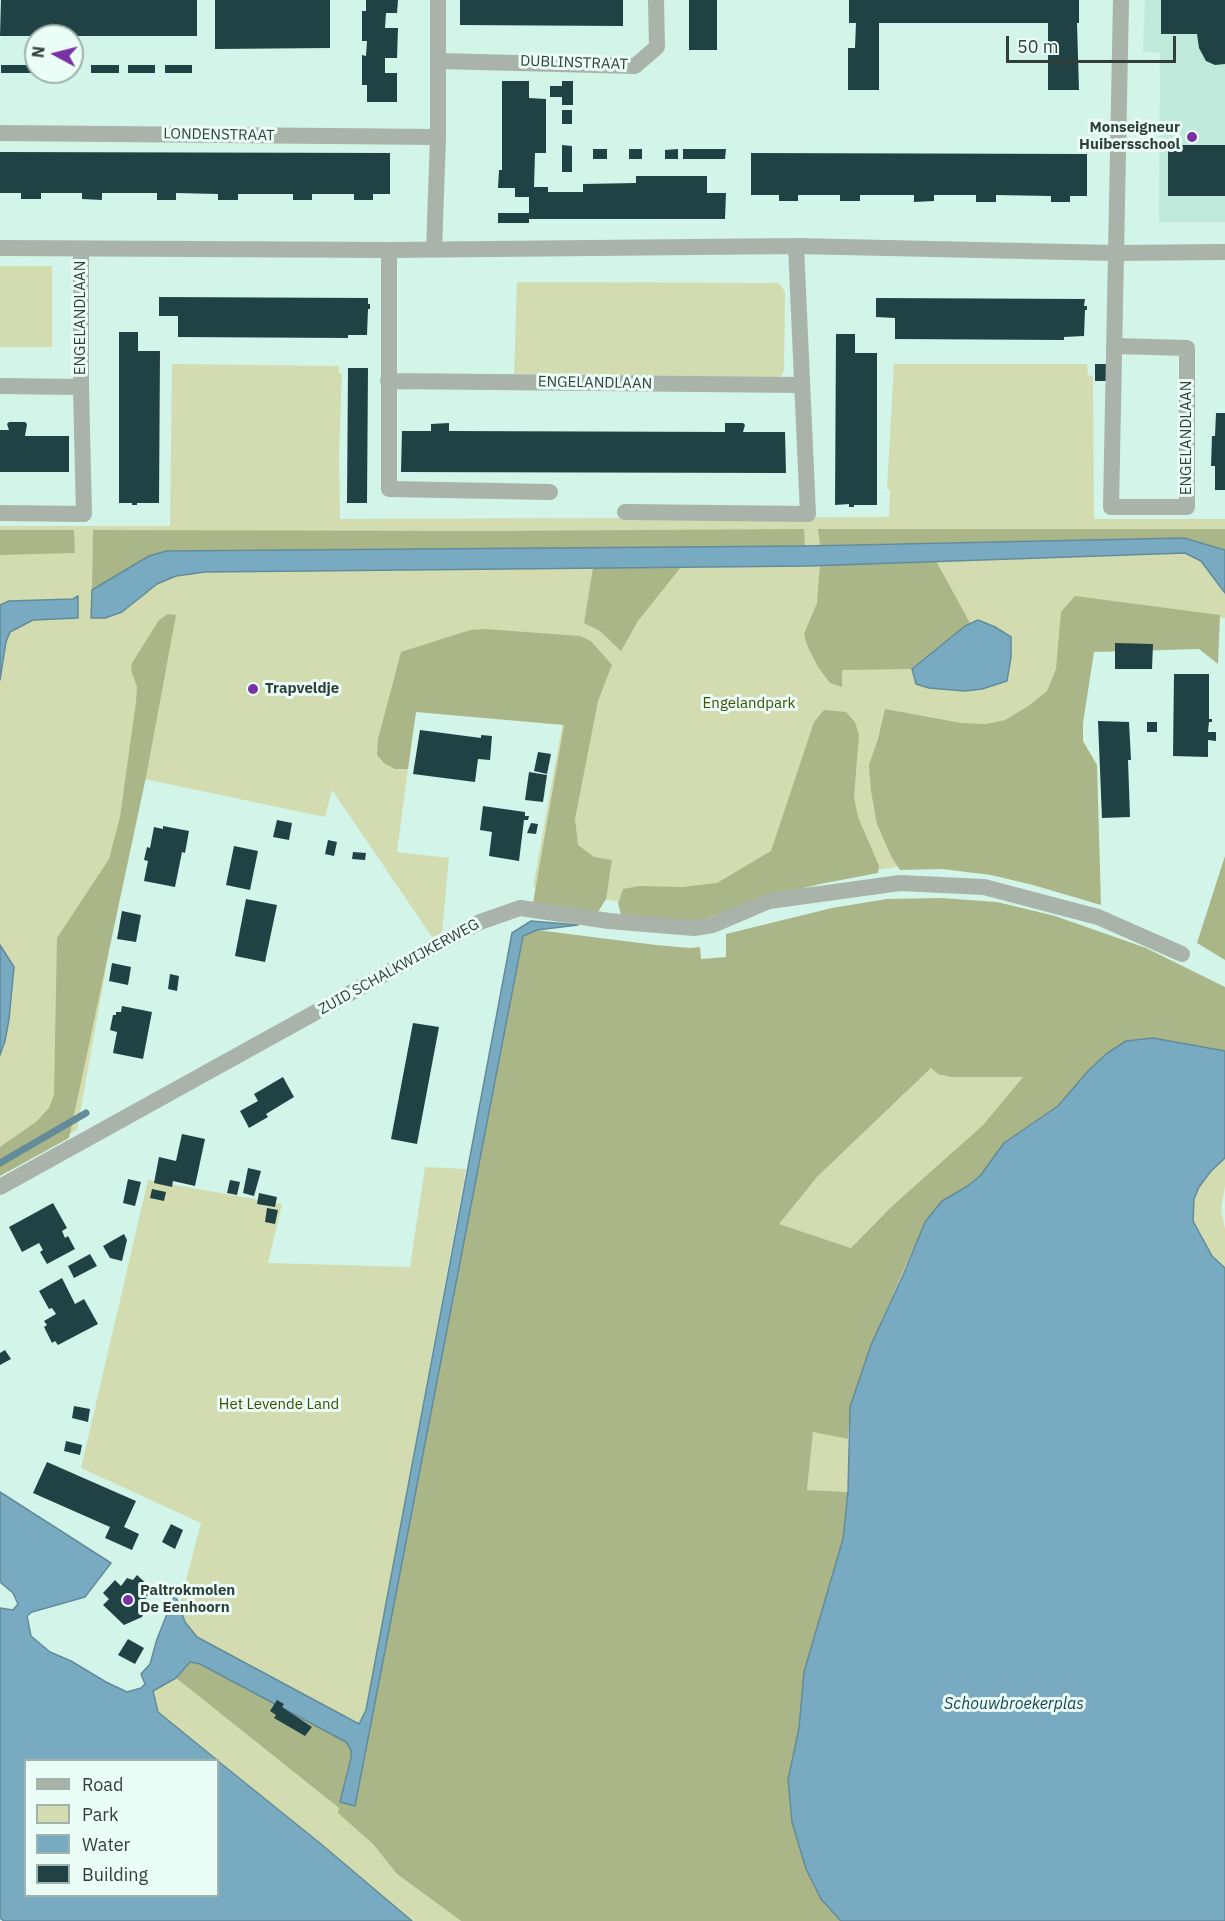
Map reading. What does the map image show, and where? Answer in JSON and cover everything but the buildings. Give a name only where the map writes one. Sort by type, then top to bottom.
[{"type":"street","points":[[434,250],[438,137],[438,0]]},
{"type":"street","name":"DUBLINSTRAAT","points":[[438,61],[635,66],[657,47],[656,0]]},
{"type":"street","points":[[1115,253],[1121,0]]},
{"type":"street","name":"LONDENSTRAAT","points":[[0,133],[438,137]]},
{"type":"street","points":[[625,512],[808,514],[796,246]]},
{"type":"street","name":"ENGELANDLAAN","points":[[0,248],[434,250],[796,246],[1115,253],[1225,252]]},
{"type":"street","name":"ENGELANDLAAN","points":[[0,513],[84,514],[81,249]]},
{"type":"street","points":[[389,250],[389,489],[550,492]]},
{"type":"street","name":"ENGELANDLAAN","points":[[1115,253],[1111,507],[1186,507],[1187,348],[1115,346]]},
{"type":"street","name":"ENGELANDLAAN","points":[[388,381],[801,386]]},
{"type":"street","name":"ENGELANDLAAN","points":[[0,386],[81,387]]},
{"type":"street","name":"ZUID SCHALKWIJKERWEG","points":[[0,1187],[473,925],[520,908],[609,921],[694,928],[713,925],[769,901],[780,899],[900,883],[984,887],[1098,917],[1182,954]]},
{"type":"shaded area","name":"Monseigneur Huibersschool","points":[[1145,0],[1225,0],[1225,222],[1159,222],[1160,53],[1143,51]]},
{"type":"shaded area","points":[[804,529],[805,546],[166,551],[149,556],[92,590],[93,530]]},
{"type":"shaded area","points":[[818,529],[1225,529],[1225,550],[1184,538],[820,545]]},
{"type":"shaded area","points":[[0,530],[74,530],[75,553],[0,555]]},
{"type":"shaded area","points":[[936,561],[970,623],[912,669],[842,670],[842,687],[830,683],[818,667],[804,634],[817,603],[820,565]]},
{"type":"shaded area","points":[[681,567],[638,621],[621,651],[600,631],[584,623],[593,568]]},
{"type":"shaded area","points":[[1075,596],[1220,615],[1218,664],[1199,649],[1094,652],[1083,723],[1083,741],[1097,765],[1101,905],[991,875],[942,869],[900,870],[877,824],[871,791],[869,765],[885,709],[961,723],[986,724],[1005,720],[1027,707],[1047,691],[1056,669],[1061,612]]},
{"type":"shaded area","points":[[168,614],[176,615],[146,777],[69,1138],[0,1176],[0,1147],[36,1122],[49,1108],[54,1095],[57,938],[109,859],[120,817],[136,702],[137,687],[131,670],[132,663],[159,620]]},
{"type":"shaded area","points":[[485,629],[580,636],[591,641],[612,665],[598,701],[575,819],[578,845],[594,857],[612,860],[606,899],[598,912],[533,903],[564,725],[416,712],[408,769],[395,769],[385,764],[377,755],[378,739],[401,652],[470,630]]},
{"type":"shaded area","points":[[824,710],[846,712],[855,722],[859,735],[854,797],[858,817],[879,866],[878,873],[775,895],[696,922],[622,917],[618,904],[623,889],[639,886],[682,887],[717,883],[771,851],[814,722]]},
{"type":"shaded area","points":[[1225,856],[1225,960],[1197,943]]},
{"type":"shaded area","points":[[942,898],[997,902],[1055,916],[1146,948],[1225,987],[1225,1051],[1126,1041],[1106,1054],[1088,1071],[1058,1106],[1004,1143],[980,1176],[942,1201],[925,1222],[871,1345],[850,1407],[848,1439],[813,1432],[807,1490],[848,1492],[843,1539],[788,1780],[821,1899],[841,1921],[461,1921],[397,1874],[373,1844],[338,1813],[339,1808],[176,1678],[190,1662],[200,1664],[346,1742],[351,1750],[351,1758],[346,1774],[355,1805],[523,935],[537,930],[656,945],[700,947],[701,959],[726,957],[726,934],[832,908],[887,899]],"holes":[[[931,1068],[938,1074],[951,1077],[1023,1077],[983,1125],[890,1208],[851,1248],[779,1224],[817,1177]]]},
{"type":"green space","points":[[0,266],[52,266],[52,347],[0,347]]},
{"type":"green space","points":[[517,282],[779,283],[785,292],[784,370],[778,377],[514,374]]},
{"type":"green space","name":"Engelandpark","points":[[172,364],[339,366],[339,373],[342,374],[339,452],[340,519],[889,517],[890,490],[887,489],[894,364],[1087,364],[1088,375],[1093,376],[1094,519],[1225,519],[1225,618],[1073,610],[1088,891],[923,863],[817,879],[698,915],[533,887],[563,721],[414,709],[395,769],[408,769],[397,852],[449,858],[442,933],[432,937],[332,790],[325,817],[140,778],[77,1130],[0,1171],[0,526],[170,526]]},
{"type":"green space","points":[[931,1068],[951,1077],[1024,1076],[983,1125],[890,1208],[851,1248],[778,1224],[817,1177]]},
{"type":"green space","points":[[1225,1158],[1225,1186],[1221,1210],[1225,1229],[1225,1268],[1212,1256],[1193,1221],[1194,1199],[1199,1187]]},
{"type":"green space","name":"Het Levende Land","points":[[425,1167],[466,1169],[366,1710],[359,1725],[197,1637],[185,1622],[179,1607],[201,1523],[81,1468],[148,1180],[282,1204],[268,1263],[410,1267]]},
{"type":"green space","points":[[813,1431],[848,1439],[848,1492],[807,1490]]},
{"type":"green space","points":[[176,1678],[339,1808],[339,1813],[373,1844],[397,1874],[461,1921],[412,1921],[219,1761],[219,1759],[216,1759],[158,1712],[153,1691]]},
{"type":"water","points":[[1184,538],[1225,550],[1225,593],[1201,561],[1185,553],[808,566],[205,572],[176,576],[157,584],[122,612],[105,618],[91,618],[92,590],[149,556],[166,551],[805,546]]},
{"type":"water","points":[[78,596],[78,618],[33,620],[10,632],[6,642],[0,680],[0,605],[9,601],[73,599]]},
{"type":"water","points":[[978,620],[1011,637],[1011,657],[1007,681],[982,689],[965,691],[929,688],[916,684],[912,669],[965,626]]},
{"type":"water","points":[[531,921],[578,925],[537,930],[523,936],[355,1806],[340,1802],[351,1758],[351,1750],[346,1742],[200,1664],[190,1662],[176,1678],[153,1691],[158,1712],[216,1759],[24,1759],[24,1897],[219,1897],[219,1762],[412,1921],[4,1921],[0,1918],[0,1608],[13,1610],[18,1604],[13,1593],[0,1582],[0,1492],[111,1563],[85,1597],[32,1612],[27,1616],[31,1636],[50,1652],[127,1692],[141,1688],[145,1684],[141,1674],[150,1664],[157,1639],[175,1594],[185,1622],[197,1637],[359,1724],[366,1710],[512,933]]},
{"type":"water","points":[[0,945],[14,967],[9,1019],[0,1055]]},
{"type":"water","name":"Schouwbroekerplas","points":[[1153,1038],[1225,1051],[1225,1158],[1199,1187],[1194,1199],[1193,1221],[1212,1256],[1225,1268],[1225,1921],[841,1921],[821,1899],[806,1869],[792,1822],[788,1780],[799,1728],[804,1672],[843,1539],[848,1492],[850,1407],[871,1345],[925,1222],[942,1201],[980,1176],[1004,1143],[1058,1106],[1106,1054],[1126,1041]]},
{"type":"waterway","points":[[0,1163],[86,1113]]},
{"type":"place","name":"Monseigneur Huibersschool","points":[[1192,137]]},
{"type":"place","name":"Trapveldje","points":[[253,689]]},
{"type":"place","name":"Paltrokmolen De Eenhoorn","points":[[128,1600]]}]
